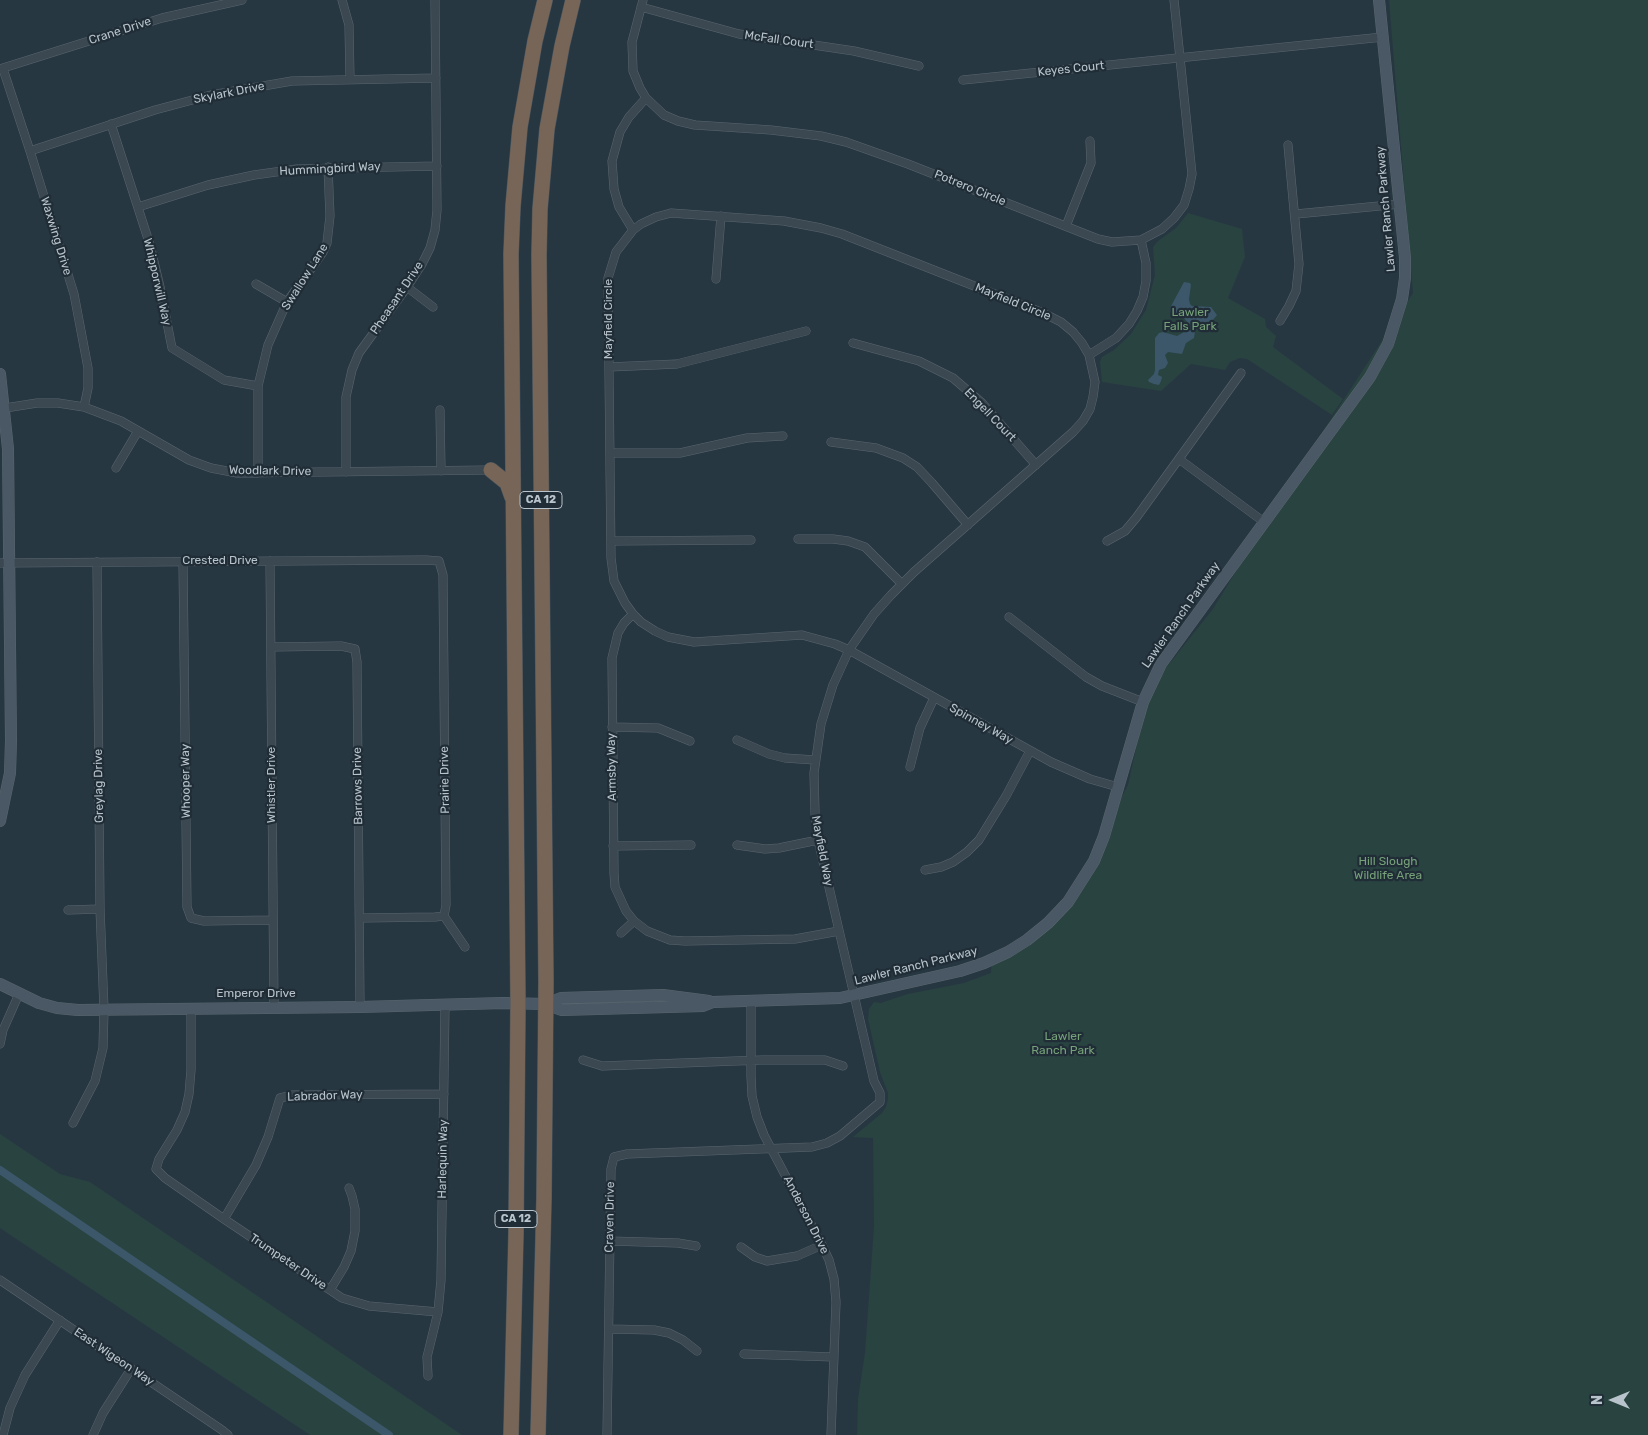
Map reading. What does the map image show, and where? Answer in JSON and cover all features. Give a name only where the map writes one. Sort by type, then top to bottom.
[{"type":"highway","name":"CA 12","points":[[511,1435],[516,1233],[518,1003],[511,254],[518,146],[525,91],[544,0]]},
{"type":"highway","name":"CA 12","points":[[538,1435],[544,1198],[545,1004],[540,209],[552,96],[573,0]]},
{"type":"highway","points":[[513,440],[503,462],[491,470],[507,483],[514,502]]},
{"type":"street","name":"Crane Drive","points":[[1,69],[162,18],[242,0]]},
{"type":"street","points":[[342,0],[348,25],[350,79]]},
{"type":"street","name":"Pheasant Drive","points":[[346,472],[346,397],[352,370],[359,353],[407,287],[430,248],[435,230],[437,210],[435,0]]},
{"type":"street","name":"Potrero Circle","points":[[642,4],[632,42],[631,57],[633,71],[646,98],[664,115],[695,125],[772,130],[821,136],[861,147],[1098,239],[1112,242],[1140,240],[1162,228],[1174,218],[1184,205],[1190,189],[1192,174],[1174,0]]},
{"type":"street","name":"Lawler Ranch Parkway","points":[[518,1003],[545,1004],[561,998],[663,995],[703,999],[713,1002],[840,998],[960,971],[984,963],[1028,940],[1068,902],[1094,861],[1104,836],[1143,702],[1161,664],[1370,377],[1388,344],[1402,299],[1405,278],[1404,242],[1379,0]]},
{"type":"street","name":"McFall Court","points":[[642,4],[739,34],[854,51],[919,66]]},
{"type":"street","name":"Keyes Court","points":[[963,80],[1383,37]]},
{"type":"street","name":"Waxwing Drive","points":[[1,69],[30,151],[74,294],[88,368],[88,388],[84,407]]},
{"type":"street","name":"Skylark Drive","points":[[30,151],[155,110],[211,95],[292,81],[436,78]]},
{"type":"street","points":[[633,230],[619,207],[614,189],[612,161],[620,132],[628,117],[646,98]]},
{"type":"street","name":"Whipporwill Way","points":[[111,124],[138,207],[160,288],[172,348],[224,380],[258,386]]},
{"type":"street","points":[[1066,226],[1091,163],[1090,141]]},
{"type":"street","points":[[1280,321],[1296,291],[1298,275],[1299,250],[1288,145]]},
{"type":"street","name":"Hummingbird Way","points":[[138,207],[208,185],[297,169],[436,166]]},
{"type":"street","name":"Swallow Lane","points":[[258,473],[258,386],[268,345],[287,302],[323,252],[327,243],[330,216],[328,168]]},
{"type":"street","points":[[1296,214],[1400,204]]},
{"type":"street","name":"Mayfield Circle","points":[[671,213],[721,216],[803,224],[822,228],[864,242],[1061,322],[1073,332],[1089,355],[1095,382],[1090,409],[1083,421],[902,584],[874,614],[849,650],[826,641],[802,635],[707,642],[679,640],[655,631],[641,622],[625,603],[614,581],[611,570],[608,288],[610,267],[616,252],[633,230],[656,217],[671,213]]},
{"type":"street","points":[[716,279],[721,216]]},
{"type":"street","points":[[1089,355],[1116,338],[1129,324],[1137,311],[1143,297],[1146,281],[1146,263],[1140,240]]},
{"type":"street","points":[[256,284],[287,302]]},
{"type":"street","points":[[407,287],[433,307]]},
{"type":"street","points":[[609,366],[677,364],[806,331]]},
{"type":"street","name":"Engell Court","points":[[853,343],[918,361],[952,378],[982,403],[1036,465]]},
{"type":"street","points":[[1107,540],[1126,531],[1241,373]]},
{"type":"street","points":[[0,374],[5,408],[5,562],[11,731],[0,821]]},
{"type":"street","name":"Woodlark Drive","points":[[5,408],[58,403],[84,407],[138,430],[189,460],[236,473],[491,470]]},
{"type":"street","points":[[440,410],[441,471]]},
{"type":"street","points":[[116,468],[138,430]]},
{"type":"street","points":[[610,453],[680,453],[747,438],[783,436]]},
{"type":"street","points":[[830,442],[876,448],[903,458],[917,468],[932,483],[968,525]]},
{"type":"street","points":[[1179,459],[1264,522]]},
{"type":"street","points":[[798,538],[848,541],[865,547],[902,584]]},
{"type":"street","points":[[611,541],[751,540]]},
{"type":"street","name":"Whooper Way","points":[[183,561],[187,907],[191,918],[204,921],[273,920]]},
{"type":"street","name":"Crested Drive","points":[[5,562],[439,561]]},
{"type":"street","name":"Prairie Drive","points":[[439,561],[442,575],[443,614],[446,905],[444,916]]},
{"type":"street","name":"Greylag Drive","points":[[73,1123],[95,1081],[101,1063],[103,1048],[97,562]]},
{"type":"street","name":"Whistler Drive","points":[[270,562],[274,1008]]},
{"type":"street","name":"Armsby Way","points":[[633,614],[618,633],[612,658],[615,887],[626,911],[634,921],[647,931],[658,936],[684,941],[795,939],[840,930]]},
{"type":"street","points":[[1010,617],[1086,677],[1102,686],[1143,702]]},
{"type":"street","name":"Barrows Drive","points":[[271,647],[341,646],[355,649],[357,662],[360,1007]]},
{"type":"street","name":"Spinney Way","points":[[849,650],[1030,751],[1072,772],[1118,787]]},
{"type":"street","name":"Mayfield Way","points":[[772,1148],[812,1147],[827,1143],[840,1136],[880,1102],[880,1093],[874,1081],[818,840],[814,799],[815,760],[825,706],[849,650]]},
{"type":"street","points":[[910,767],[920,728],[934,698]]},
{"type":"street","points":[[612,727],[658,728],[690,741]]},
{"type":"street","points":[[737,740],[769,754],[785,758],[815,760]]},
{"type":"street","points":[[925,870],[941,867],[953,862],[979,840],[1006,796],[1030,751]]},
{"type":"street","points":[[737,845],[765,849],[818,840]]},
{"type":"street","points":[[613,846],[691,845]]},
{"type":"street","points":[[68,910],[100,910]]},
{"type":"street","points":[[360,918],[444,916],[465,947]]},
{"type":"street","points":[[621,934],[634,921]]},
{"type":"street","name":"Emperor Drive","points":[[0,984],[39,1003],[57,1008],[78,1010],[518,1003]]},
{"type":"street","points":[[0,1044],[3,1030],[19,994]]},
{"type":"street","name":"Anderson Drive","points":[[751,1002],[752,1096],[757,1117],[829,1260],[834,1279],[836,1302],[831,1435]]},
{"type":"street","name":"Harlequin Way","points":[[428,1376],[427,1357],[438,1312],[441,1280],[445,1005]]},
{"type":"street","name":"Trumpeter Drive","points":[[191,1009],[189,1094],[177,1130],[159,1159],[156,1169],[165,1178],[224,1219],[342,1298],[369,1306],[438,1312]]},
{"type":"street","points":[[583,1060],[602,1066],[751,1060],[825,1060],[842,1066]]},
{"type":"street","name":"Labrador Way","points":[[224,1219],[256,1165],[268,1137],[280,1098],[294,1095],[444,1094]]},
{"type":"street","name":"Craven Drive","points":[[607,1435],[611,1169],[614,1157],[627,1154],[772,1148]]},
{"type":"street","points":[[330,1290],[351,1251],[355,1231],[355,1209],[348,1188]]},
{"type":"street","points":[[610,1241],[678,1243],[696,1246]]},
{"type":"street","points":[[741,1247],[755,1257],[766,1261],[796,1256],[822,1246]]},
{"type":"street","name":"East Wigeon Way","points":[[0,1280],[228,1435]]},
{"type":"street","points":[[3,1435],[10,1408],[25,1375],[60,1320]]},
{"type":"street","points":[[609,1330],[654,1330],[669,1333],[683,1340],[697,1351]]},
{"type":"street","points":[[744,1354],[834,1356]]},
{"type":"street","points":[[93,1435],[103,1412],[131,1369]]},
{"type":"green space","name":"Hill Slough Wildlife Area","points":[[1389,0],[1648,0],[1648,1435],[857,1435],[858,1399],[865,1353],[874,1227],[873,1138],[853,1137],[882,1113],[888,1099],[868,1019],[869,1009],[874,1002],[881,1003],[908,994],[964,983],[991,973],[992,956],[1030,943],[1076,882],[1128,785],[1149,689],[1213,609],[1294,476],[1413,293]]},
{"type":"green space","name":"Lawler Falls Park","points":[[1188,213],[1242,229],[1245,257],[1228,298],[1265,319],[1266,327],[1276,336],[1273,347],[1343,399],[1332,415],[1247,359],[1240,358],[1230,362],[1225,370],[1191,364],[1161,391],[1102,382],[1100,362],[1102,357],[1114,350],[1131,334],[1146,310],[1155,275],[1153,247],[1176,228]]},
{"type":"green space","points":[[0,1134],[60,1174],[90,1182],[462,1435],[310,1435],[0,1228]]},
{"type":"water","points":[[1184,282],[1191,285],[1189,299],[1192,306],[1211,307],[1217,315],[1212,321],[1196,325],[1194,338],[1186,343],[1182,354],[1168,352],[1165,355],[1168,363],[1165,368],[1159,370],[1158,375],[1162,377],[1159,385],[1154,384],[1148,380],[1155,370],[1155,338],[1159,333],[1163,332],[1177,336],[1186,331],[1188,323],[1183,317],[1170,312],[1170,308]]},
{"type":"waterway","points":[[0,1170],[389,1435]]},
{"type":"park label","name":"Lawler Ranch Park","points":[[1063,1044]]}]
